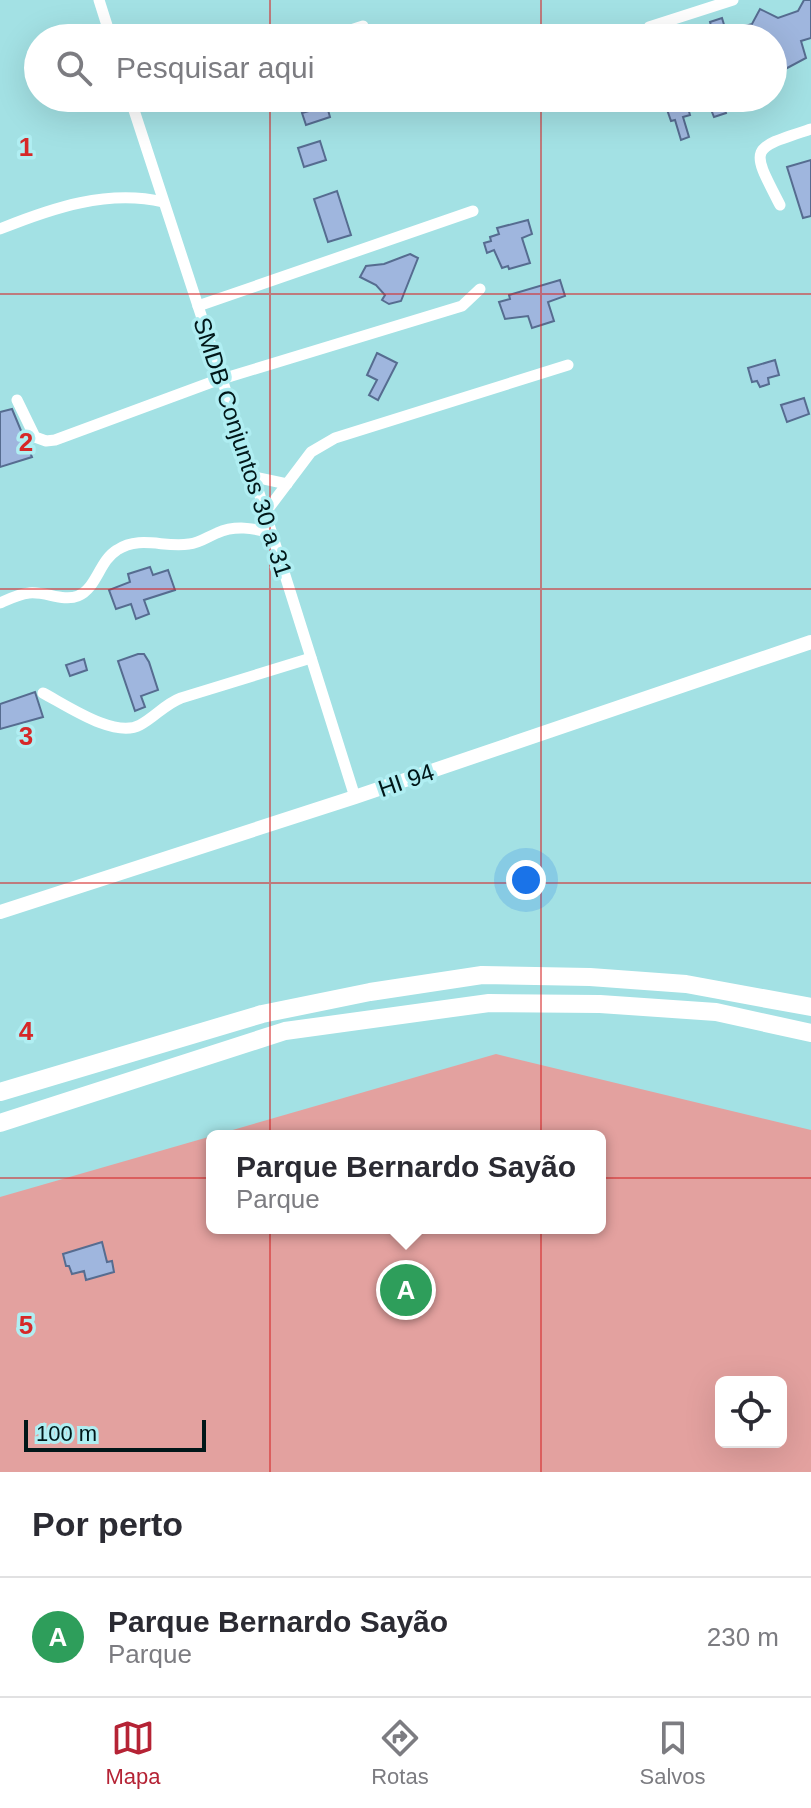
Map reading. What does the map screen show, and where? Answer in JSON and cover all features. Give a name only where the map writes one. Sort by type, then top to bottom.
[{"type":"highway","points":[[0,1092],[262,1014],[370,992],[482,975],[590,977],[686,984],[811,1007]]},
{"type":"highway","points":[[0,1123],[285,1031],[489,1003],[600,1004],[716,1012],[811,1033]]},
{"type":"street","points":[[99,0],[107,24]]},
{"type":"street","points":[[658,24],[733,0]]},
{"type":"street","name":"SMDB Conjuntos 30 a 31","points":[[137,112],[355,797]]},
{"type":"street","points":[[780,205],[758,158],[761,151],[776,140],[811,129]]},
{"type":"street","points":[[0,229],[67,207],[120,196],[138,196],[163,202]]},
{"type":"street","points":[[198,306],[473,211]]},
{"type":"street","points":[[17,400],[35,437],[55,440],[222,379],[462,306],[480,289]]},
{"type":"street","points":[[265,513],[311,452],[335,438],[568,365]]},
{"type":"street","points":[[254,477],[287,484]]},
{"type":"street","points":[[0,603],[30,593],[72,598],[81,595],[116,550],[140,541],[186,545],[202,542],[231,528],[250,527],[271,533]]},
{"type":"street","name":"HI 94","points":[[0,912],[355,797],[811,642]]},
{"type":"street","points":[[43,693],[112,728],[126,730],[139,726],[170,702],[311,658]]},
{"type":"shaded area","points":[[496,1054],[811,1130],[811,1472],[0,1472],[0,1197],[206,1138],[206,1234],[606,1234],[606,1130],[232,1130]]},
{"type":"building","points":[[804,0],[811,0],[811,38],[801,41],[806,58],[787,68],[787,24],[752,24],[760,9],[778,18],[798,11]]},
{"type":"building","points":[[722,18],[724,24],[710,24]]},
{"type":"building","points":[[329,112],[330,117],[306,125],[302,113]]},
{"type":"building","points":[[668,112],[689,112],[690,115],[683,117],[689,137],[681,140],[675,120],[671,121]]},
{"type":"building","points":[[712,112],[726,112],[726,113],[714,117]]},
{"type":"building","points":[[320,141],[326,160],[304,167],[298,148]]},
{"type":"building","points":[[811,160],[811,216],[803,218],[787,167]]},
{"type":"building","points":[[337,191],[351,235],[328,242],[314,199]]},
{"type":"building","points":[[528,220],[532,234],[522,238],[530,263],[502,268],[494,250],[487,253],[484,243],[499,234],[497,228]]},
{"type":"building","points":[[410,254],[418,258],[401,301],[389,304],[382,300],[385,295],[376,285],[360,277],[366,266],[384,264]]},
{"type":"building","points":[[560,280],[565,296],[548,302],[554,321],[532,328],[528,316],[505,319],[499,302],[510,299],[509,295]]},
{"type":"building","points":[[377,353],[397,363],[378,400],[369,395],[377,380],[367,375]]},
{"type":"building","points":[[775,360],[779,375],[768,378],[769,384],[760,387],[757,381],[752,382],[748,368]]},
{"type":"building","points":[[804,398],[809,414],[787,422],[781,405]]},
{"type":"building","points":[[12,409],[32,457],[0,467],[0,412]]},
{"type":"building","points":[[150,567],[153,575],[168,570],[175,590],[144,600],[149,614],[136,619],[131,604],[116,609],[109,590],[130,582],[128,574]]},
{"type":"building","points":[[144,654],[149,662],[158,690],[141,696],[145,707],[135,711],[118,661]]},
{"type":"building","points":[[84,659],[87,670],[70,676],[66,665]]},
{"type":"building","points":[[35,692],[43,717],[0,729],[0,704]]},
{"type":"building","points":[[102,1242],[107,1262],[112,1261],[114,1272],[86,1280],[84,1271],[72,1274],[63,1254]]},
{"type":"place","name":"Parque Bernardo Sayão","points":[[406,1290]]}]
